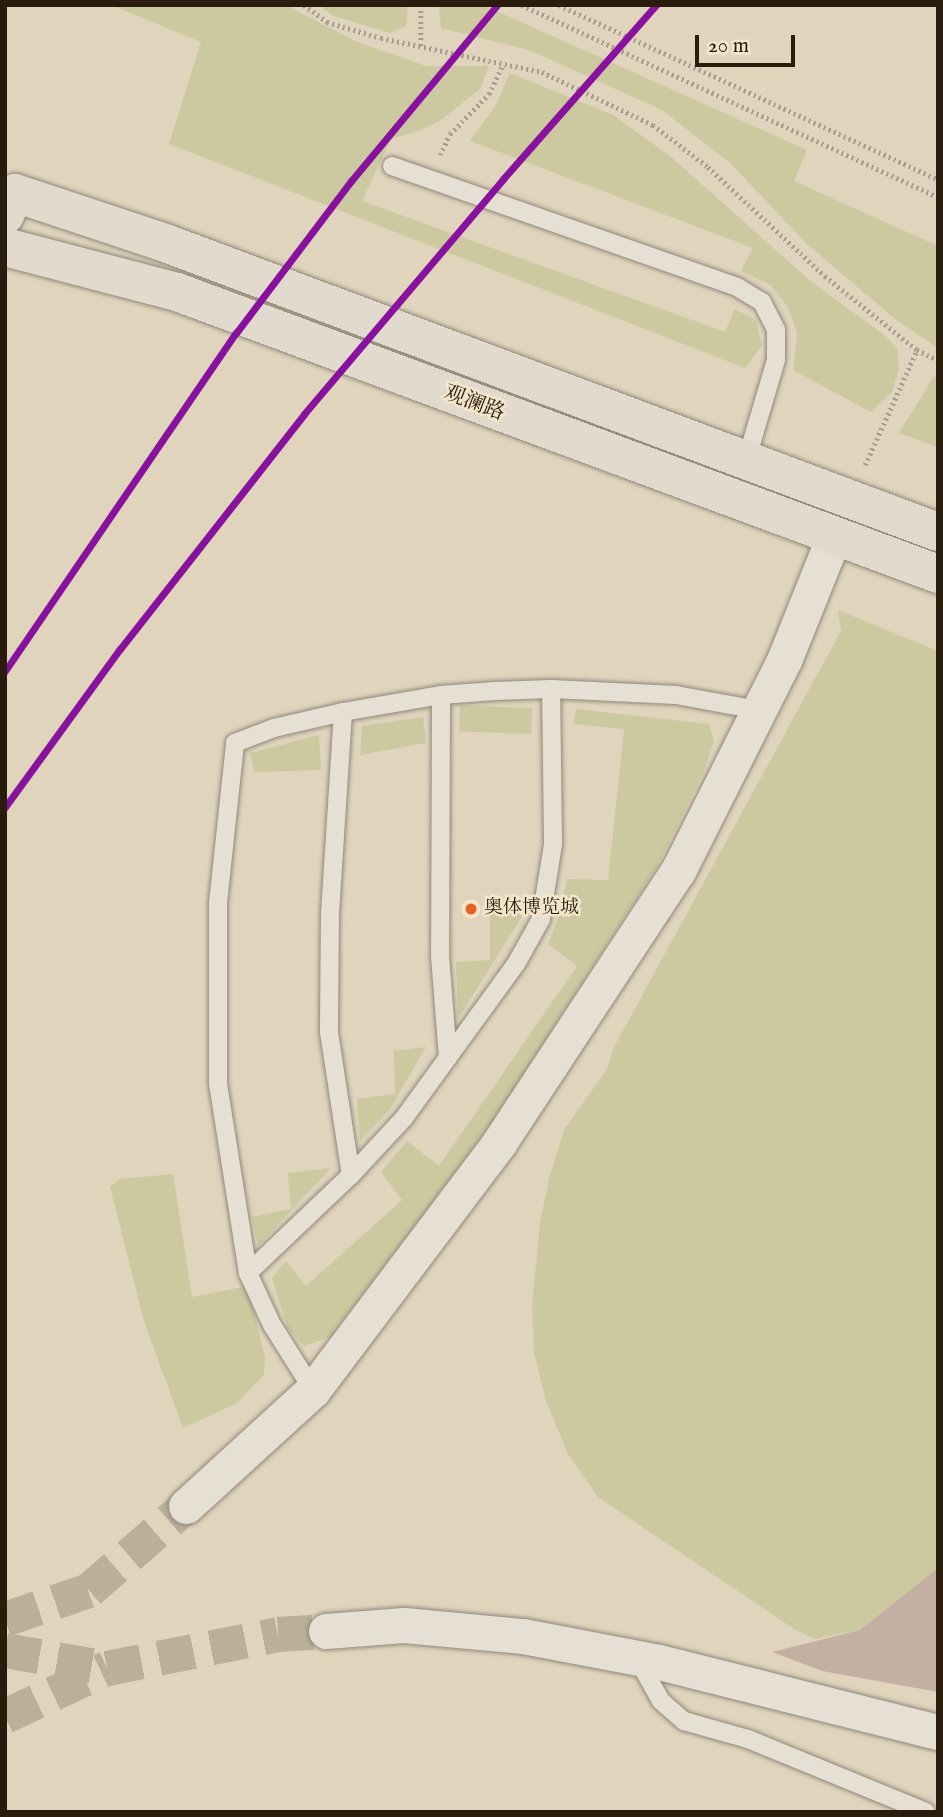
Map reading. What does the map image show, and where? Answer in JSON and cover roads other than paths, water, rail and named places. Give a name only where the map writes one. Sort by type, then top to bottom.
[{"type":"main road","name":"观澜路","points":[[10,204],[168,244],[938,532]]},
{"type":"main road","name":"观澜路","points":[[5,247],[177,292],[938,574]]},
{"type":"street","points":[[186,1506],[313,1390],[499,1143],[671,882],[785,658],[834,536]]},
{"type":"street","points":[[326,1631],[404,1625],[523,1636],[637,1658],[938,1732]]},
{"type":"lane","points":[[392,166],[737,287],[762,302],[776,330],[776,360],[746,461]]},
{"type":"lane","points":[[313,1390],[272,1325],[248,1273],[218,1084],[218,903],[235,743],[274,728],[343,712],[441,695],[551,689],[676,695],[758,710]]},
{"type":"lane","points":[[248,1273],[351,1175],[404,1118],[516,964],[541,919],[553,844],[551,689]]},
{"type":"lane","points":[[441,695],[440,956],[448,1058]]},
{"type":"lane","points":[[343,712],[330,912],[329,1032],[351,1175]]},
{"type":"lane","points":[[637,1658],[661,1701],[684,1721],[748,1739],[926,1812]]},
{"type":"tunnel","points":[[5,1619],[89,1590],[186,1506]]},
{"type":"tunnel","points":[[5,1716],[107,1668],[278,1634],[326,1631]]},
{"type":"tunnel","points":[[5,1650],[107,1668]]},
{"type":"place","name":"奥体博览城","points":[[471,909]]}]
